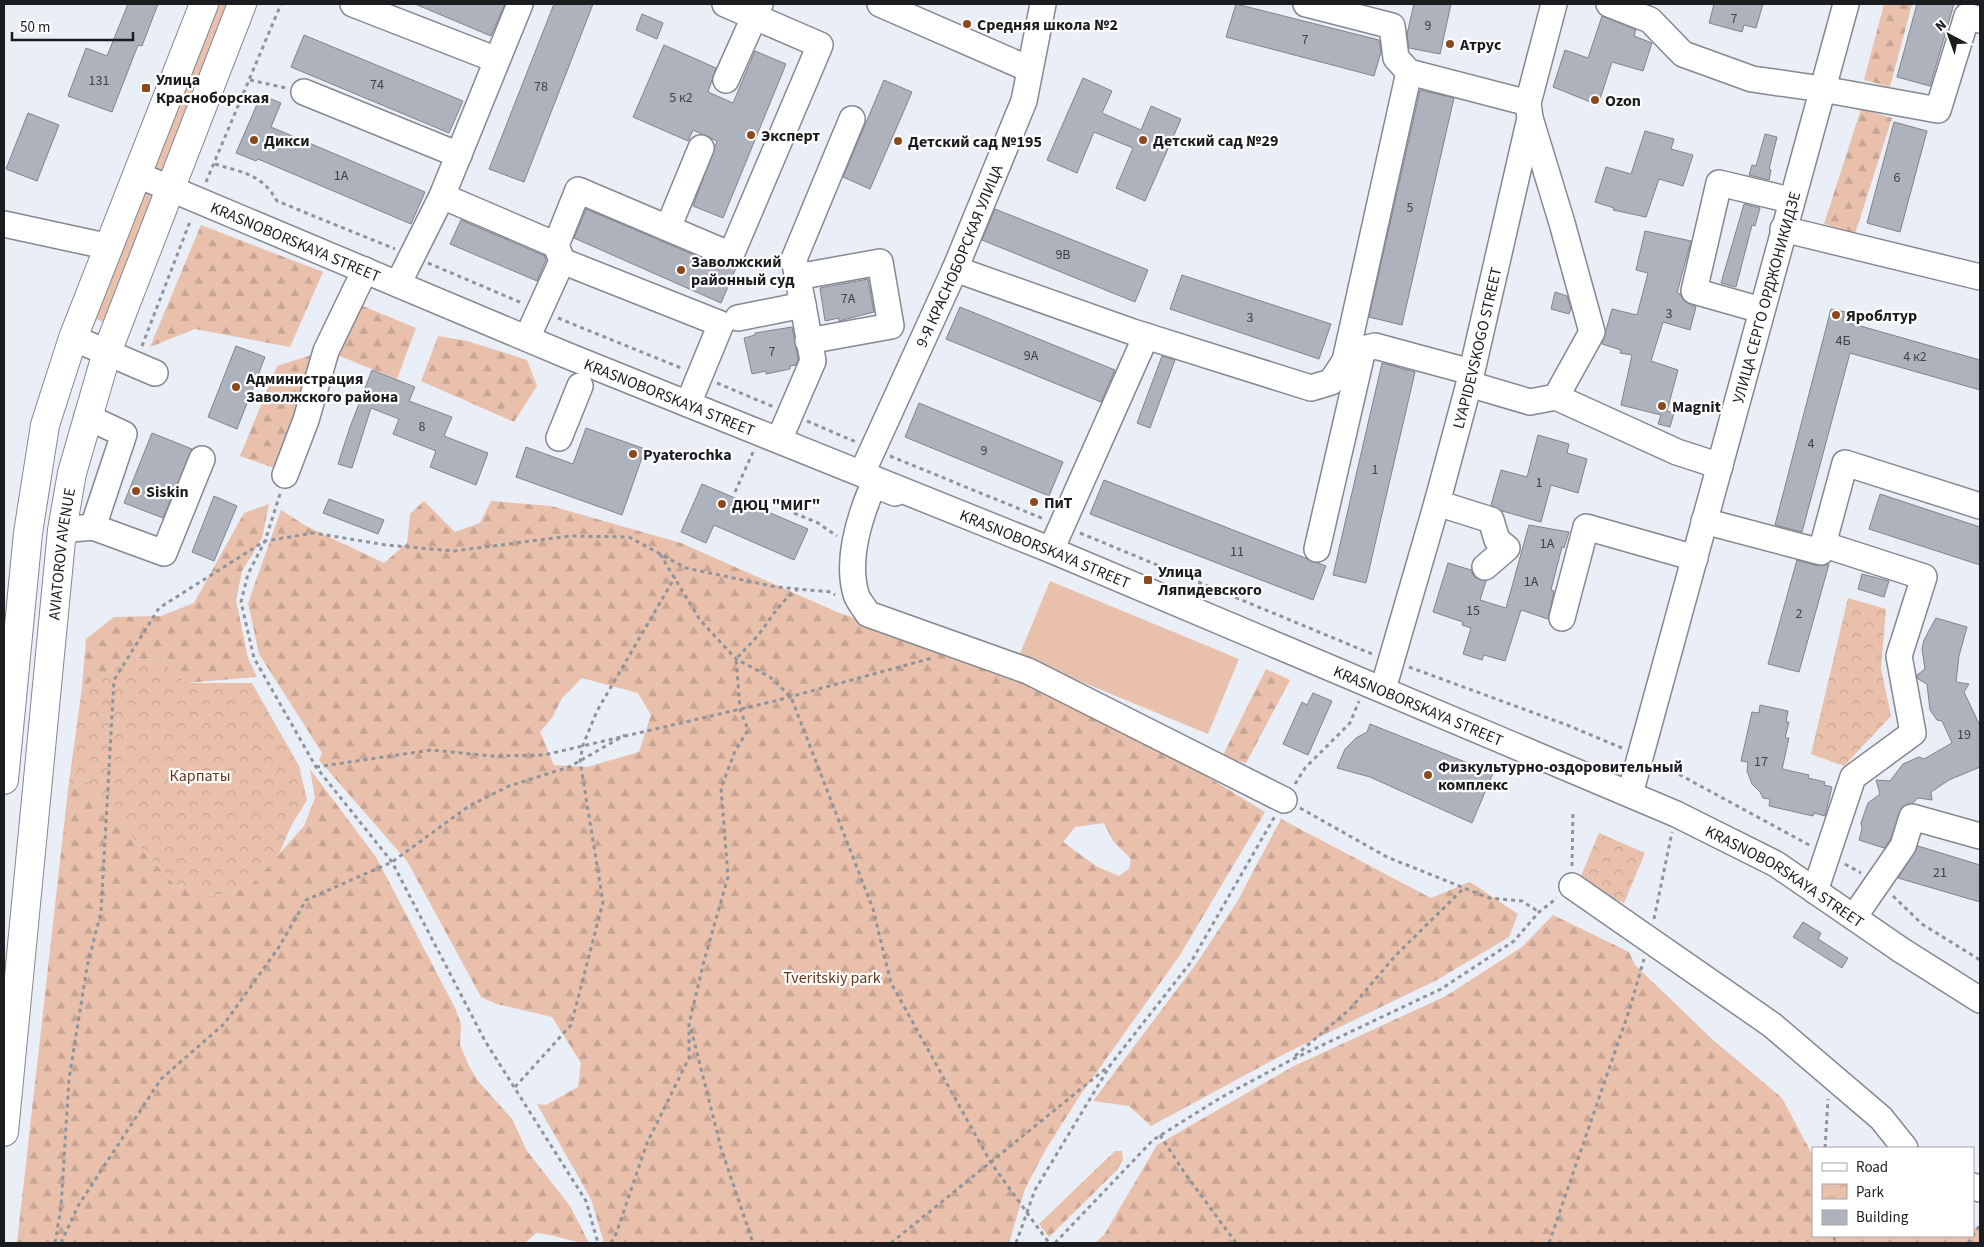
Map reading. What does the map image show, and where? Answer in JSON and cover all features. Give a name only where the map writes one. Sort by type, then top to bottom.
[{"type":"main road","points":[[4,780],[8,701],[28,533],[45,425],[73,338],[110,248],[204,4]]},
{"type":"main road","name":"AVIATOROV AVENUE","points":[[4,1132],[62,530],[72,473],[107,352],[242,4]]},
{"type":"street","points":[[353,4],[497,60]]},
{"type":"street","points":[[398,284],[442,196],[520,4]]},
{"type":"street","points":[[527,338],[540,310],[578,190],[731,255],[820,45],[757,10],[726,4]]},
{"type":"street","points":[[880,4],[1029,69]]},
{"type":"street","name":"9-Я КРАСНОБОРСКАЯ УЛИЦА","points":[[862,473],[955,269],[1024,101],[1043,4]]},
{"type":"street","points":[[1306,4],[1392,26],[1396,58],[1409,72],[1529,111],[1592,332],[1556,397]]},
{"type":"street","name":"LYAPIDEVSKOGO STREET","points":[[1383,688],[1437,503],[1470,378],[1554,4]]},
{"type":"street","points":[[1609,4],[1650,20],[1683,54],[1752,79],[1822,89],[1938,110],[1967,16],[1980,20]]},
{"type":"street","name":"УЛИЦА СЕРГО ОРДЖОНИКИДЗЕ","points":[[1630,794],[1642,756],[1790,200],[1846,4]]},
{"type":"street","points":[[726,80],[757,10]]},
{"type":"street","points":[[1317,549],[1409,72]]},
{"type":"street","points":[[304,92],[459,155]]},
{"type":"street","points":[[770,437],[790,414],[813,361],[794,259],[852,119]]},
{"type":"street","points":[[668,228],[700,148]]},
{"type":"street","name":"KRASNOBORSKAYA STREET","points":[[138,174],[527,338],[1051,550],[1383,688],[1676,814],[1776,864],[1980,1000]]},
{"type":"street","points":[[1761,310],[1694,290],[1719,183],[1790,200]]},
{"type":"street","points":[[442,196],[559,253],[735,313],[803,306]]},
{"type":"street","points":[[4,224],[110,248]]},
{"type":"street","points":[[1783,228],[1980,277]]},
{"type":"street","points":[[797,277],[880,262],[885,289],[891,326],[808,341]]},
{"type":"street","points":[[955,269],[1146,336],[1311,388],[1331,382],[1354,355],[1375,346],[1470,378],[1530,402],[1556,397],[1677,452],[1720,466]]},
{"type":"street","points":[[285,475],[306,420],[326,351],[365,270]]},
{"type":"street","points":[[688,404],[699,376],[735,313]]},
{"type":"street","points":[[1051,550],[1146,336]]},
{"type":"street","points":[[73,338],[145,368]]},
{"type":"street","points":[[559,438],[580,386]]},
{"type":"street","points":[[87,417],[124,434],[93,527]]},
{"type":"street","points":[[62,530],[93,527],[164,553],[202,459]]},
{"type":"street","points":[[1704,521],[1821,552],[1845,463],[1980,506]]},
{"type":"street","points":[[961,514],[949,516],[877,486],[872,488],[855,543],[852,575],[856,595],[868,614],[1028,671],[1284,800]]},
{"type":"street","points":[[1437,503],[1491,520],[1497,540],[1507,548],[1485,567]]},
{"type":"street","points":[[1562,618],[1586,527],[1695,558]]},
{"type":"street","points":[[1815,891],[1853,777],[1913,733],[1899,656],[1924,577],[1822,544]]},
{"type":"street","points":[[1854,917],[1903,846],[1912,817],[1980,836]]},
{"type":"street","points":[[1572,886],[1772,1025],[1881,1118],[1904,1147]]},
{"type":"path","points":[[204,187],[281,4]]},
{"type":"path","points":[[250,80],[304,92]]},
{"type":"path","points":[[215,164],[256,177],[268,186],[277,201],[873,449],[1377,656],[1567,725],[1642,756],[1878,883],[1922,924],[1980,960]]},
{"type":"path","points":[[145,368],[192,217]]},
{"type":"path","points":[[734,492],[770,437]]},
{"type":"path","points":[[285,475],[266,541],[248,574],[241,602],[254,658],[316,767],[392,862],[485,1041],[586,1201],[598,1243]]},
{"type":"path","points":[[794,513],[818,523],[836,534],[839,540]]},
{"type":"path","points":[[55,1243],[61,1207],[69,1079],[87,967],[101,912],[114,680],[159,608],[266,541],[314,533],[386,545],[454,551],[570,536],[629,537],[686,568],[776,588],[830,592],[838,597]]},
{"type":"path","points":[[660,554],[700,620],[736,659],[770,677],[791,697],[873,909],[890,983],[991,1163],[1049,1243]]},
{"type":"path","points":[[514,1087],[571,1025],[603,902],[580,761],[583,745],[597,711],[675,577]]},
{"type":"path","points":[[611,1243],[616,1234],[647,1143],[689,1058],[689,1024],[728,877],[721,788],[735,751],[748,730],[740,709],[736,659],[757,637],[779,606],[798,590]]},
{"type":"path","points":[[316,767],[431,750],[492,756],[544,755],[791,697],[964,649]]},
{"type":"path","points":[[1016,1243],[1035,1190],[1111,1064],[1191,962],[1284,800],[1305,768],[1350,723],[1360,698]]},
{"type":"path","points":[[61,1243],[78,1206],[161,1079],[224,1024],[279,947],[306,900],[392,862],[468,806],[510,786],[569,767],[625,735]]},
{"type":"path","points":[[1284,800],[1387,857],[1489,898],[1522,901],[1539,912]]},
{"type":"path","points":[[1054,1243],[1160,1135],[1220,1098],[1291,1060],[1441,989],[1514,941],[1539,912],[1572,886],[1573,811]]},
{"type":"path","points":[[1549,1243],[1629,1012],[1649,939],[1676,814]]},
{"type":"path","points":[[1291,1060],[1350,1009],[1396,955],[1464,888]]},
{"type":"path","points":[[689,1024],[721,1148],[753,1243]]},
{"type":"path","points":[[891,1243],[1111,1064]]},
{"type":"path","points":[[1825,1147],[1830,1074]]},
{"type":"path","points":[[1160,1135],[1184,1172],[1236,1243]]},
{"type":"green space","points":[[215,4],[227,4],[160,174],[151,171]]},
{"type":"green space","points":[[1884,4],[1912,4],[1890,87],[1864,80]]},
{"type":"green space","points":[[1861,109],[1892,118],[1855,234],[1824,224]]},
{"type":"green space","points":[[144,190],[154,194],[103,322],[94,318]]},
{"type":"green space","points":[[201,225],[323,272],[290,347],[195,329],[150,347]]},
{"type":"green space","points":[[358,304],[416,328],[397,379],[337,355]]},
{"type":"green space","points":[[438,336],[467,341],[527,360],[537,386],[514,422],[421,381]]},
{"type":"green space","points":[[321,352],[274,468],[240,456],[277,366]]},
{"type":"green space","name":"Tveritskiy park","points":[[424,501],[455,532],[480,523],[491,501],[551,506],[681,543],[837,612],[1072,694],[1265,812],[1180,955],[1079,1097],[1046,1149],[1025,1189],[1009,1243],[604,1243],[591,1199],[537,1104],[546,1105],[578,1087],[581,1063],[552,1017],[497,1004],[481,997],[407,861],[319,760],[322,753],[259,654],[248,603],[281,510],[306,526],[384,563],[407,543],[410,514]],"holes":[[[582,678],[638,693],[651,715],[639,752],[587,767],[554,765],[540,732],[552,718],[562,698]],[[1104,823],[1113,841],[1131,859],[1129,869],[1119,876],[1096,866],[1063,842],[1075,827]]]},
{"type":"green space","points":[[269,504],[262,538],[242,571],[236,600],[248,658],[257,677],[186,683],[161,660],[131,659],[82,687],[86,639],[114,617],[161,616],[194,603],[244,513]]},
{"type":"green space","points":[[1050,581],[1239,659],[1208,734],[1019,656]]},
{"type":"green space","points":[[1848,598],[1886,609],[1881,668],[1891,716],[1844,766],[1811,754]]},
{"type":"green space","name":"Карпаты","points":[[131,659],[161,660],[186,683],[252,683],[299,766],[307,800],[291,826],[278,856],[254,882],[231,894],[208,896],[175,885],[137,844],[86,781],[68,790],[82,687]]},
{"type":"green space","points":[[1266,669],[1290,680],[1246,763],[1222,757]]},
{"type":"green space","points":[[310,769],[376,857],[455,1008],[461,1024],[460,1045],[469,1066],[478,1081],[512,1119],[527,1151],[570,1206],[589,1243],[536,1233],[525,1243],[17,1243],[68,790],[86,781],[137,844],[175,885],[208,896],[231,894],[254,882],[304,826],[315,798]]},
{"type":"green space","points":[[1281,819],[1431,898],[1470,882],[1518,914],[1509,937],[1437,980],[1286,1053],[1151,1126],[1129,1106],[1093,1101],[1196,964],[1237,902]]},
{"type":"green space","points":[[1599,833],[1645,853],[1624,903],[1578,883]]},
{"type":"green space","points":[[1553,915],[1629,952],[1635,965],[1713,1040],[1782,1098],[1812,1154],[1812,1237],[1974,1237],[1974,1227],[1980,1230],[1980,1243],[1095,1243],[1104,1235],[1157,1145],[1292,1067],[1446,996],[1522,947]]},
{"type":"green space","points":[[1115,1151],[1122,1151],[1123,1160],[1117,1170],[1049,1237],[1039,1224]]},
{"type":"building","points":[[128,4],[158,4],[142,46],[138,45],[112,112],[68,96],[86,48],[107,56]]},
{"type":"building","points":[[415,4],[505,4],[491,36]]},
{"type":"building","points":[[554,4],[593,4],[524,182],[489,169]]},
{"type":"building","points":[[1236,4],[1379,40],[1381,52],[1374,76],[1226,37]]},
{"type":"building","points":[[1414,4],[1451,4],[1440,54],[1409,48],[1407,34]]},
{"type":"building","points":[[1714,4],[1763,4],[1756,28],[1744,25],[1742,32],[1709,23]]},
{"type":"building","points":[[1917,4],[1954,4],[1930,86],[1897,77]]},
{"type":"building","points":[[642,14],[663,23],[657,39],[636,30]]},
{"type":"building","points":[[1602,16],[1636,30],[1634,36],[1652,43],[1643,71],[1612,62],[1598,105],[1553,87],[1565,50],[1588,58]]},
{"type":"building","points":[[304,35],[463,101],[449,133],[291,67]]},
{"type":"building","points":[[664,45],[716,68],[708,92],[733,103],[755,51],[786,64],[723,218],[693,206],[717,141],[693,130],[688,141],[633,117]]},
{"type":"building","name":"Детский сад №29","points":[[1083,78],[1112,91],[1102,113],[1141,130],[1151,106],[1181,119],[1145,201],[1116,188],[1133,148],[1094,132],[1077,173],[1047,160]]},
{"type":"building","points":[[884,80],[912,92],[870,189],[843,177]]},
{"type":"building","points":[[1420,90],[1454,98],[1402,325],[1369,317]]},
{"type":"building","points":[[261,95],[281,103],[271,127],[425,192],[411,224],[258,159],[256,161],[236,153]]},
{"type":"building","points":[[28,113],[59,125],[37,181],[6,169]]},
{"type":"building","points":[[1894,122],[1927,131],[1900,232],[1867,223]]},
{"type":"building","points":[[1645,131],[1674,139],[1671,149],[1693,155],[1683,186],[1659,179],[1646,217],[1613,210],[1614,208],[1595,202],[1606,167],[1631,174]]},
{"type":"building","points":[[1765,134],[1777,137],[1769,169],[1771,170],[1769,180],[1749,175],[1752,165],[1756,166]]},
{"type":"building","points":[[1744,204],[1760,208],[1755,226],[1752,225],[1736,287],[1721,283]]},
{"type":"building","points":[[586,209],[725,268],[736,268],[721,303],[574,238]]},
{"type":"building","points":[[995,209],[1148,270],[1135,302],[982,240]]},
{"type":"building","points":[[461,220],[545,256],[546,260],[537,281],[450,244]]},
{"type":"building","points":[[1645,231],[1691,241],[1677,293],[1680,294],[1684,301],[1696,307],[1690,330],[1663,322],[1651,361],[1678,370],[1667,411],[1674,413],[1670,427],[1658,424],[1661,415],[1621,405],[1632,355],[1620,353],[1621,350],[1602,344],[1612,309],[1637,315],[1648,273],[1636,270]]},
{"type":"building","points":[[1182,275],[1331,324],[1319,359],[1170,309]]},
{"type":"building","points":[[868,279],[874,312],[839,321],[839,318],[825,321],[820,288]]},
{"type":"building","points":[[1555,292],[1567,296],[1571,308],[1569,314],[1551,309]]},
{"type":"building","points":[[960,307],[1115,370],[1101,402],[946,339]]},
{"type":"building","points":[[1831,309],[1845,312],[1843,321],[1980,360],[1980,390],[1850,353],[1802,532],[1775,525]]},
{"type":"building","points":[[792,327],[798,359],[796,365],[790,366],[790,369],[766,374],[766,371],[752,374],[744,338],[755,335],[755,333]]},
{"type":"building","name":"Администрация Заволжского района","points":[[236,346],[265,357],[237,429],[208,417]]},
{"type":"building","points":[[1162,356],[1175,360],[1150,428],[1137,423]]},
{"type":"building","points":[[1382,363],[1415,372],[1366,583],[1333,575]]},
{"type":"building","points":[[372,370],[415,387],[409,401],[452,417],[444,436],[488,453],[476,485],[430,467],[436,451],[393,434],[399,419],[371,408],[352,468],[338,464]]},
{"type":"building","points":[[919,403],[1063,462],[1049,496],[905,437]]},
{"type":"building","points":[[586,428],[645,449],[622,515],[516,477],[526,447],[573,464]]},
{"type":"building","points":[[152,433],[192,449],[163,518],[124,503]]},
{"type":"building","points":[[1538,435],[1569,444],[1567,453],[1587,459],[1578,493],[1551,485],[1541,522],[1502,511],[1491,505],[1501,470],[1527,477]]},
{"type":"building","points":[[1104,480],[1326,566],[1313,600],[1090,514]]},
{"type":"building","name":"ДЮЦ \"МИГ\"","points":[[702,484],[808,529],[794,560],[714,525],[706,543],[681,532]]},
{"type":"building","points":[[1880,494],[1980,527],[1980,565],[1869,529]]},
{"type":"building","points":[[214,496],[237,506],[214,561],[192,552]]},
{"type":"building","points":[[329,499],[384,520],[378,534],[323,513]]},
{"type":"building","points":[[1529,525],[1569,532],[1564,548],[1562,547],[1551,590],[1554,591],[1548,619],[1521,610],[1505,661],[1484,655],[1482,660],[1463,654],[1471,628],[1462,625],[1463,622],[1433,612],[1448,563],[1471,570],[1474,577],[1486,581],[1480,600],[1506,608]]},
{"type":"building","points":[[1797,560],[1818,566],[1829,564],[1799,672],[1768,664]]},
{"type":"building","points":[[1862,574],[1889,581],[1884,597],[1858,589]]},
{"type":"building","points":[[1936,618],[1967,627],[1959,656],[1956,682],[1969,684],[1964,692],[1980,726],[1980,767],[1949,780],[1931,792],[1932,800],[1918,798],[1913,803],[1903,806],[1890,840],[1884,848],[1859,840],[1862,829],[1861,823],[1868,803],[1880,794],[1876,780],[1890,781],[1903,764],[1919,757],[1924,759],[1952,743],[1942,721],[1937,720],[1930,710],[1927,684],[1918,679],[1917,675],[1925,669],[1922,649],[1924,640]]},
{"type":"building","points":[[1313,693],[1332,701],[1308,755],[1283,744],[1302,702],[1307,705]]},
{"type":"building","points":[[1760,705],[1788,711],[1786,722],[1789,722],[1785,738],[1789,738],[1782,769],[1809,775],[1808,778],[1825,782],[1824,785],[1832,787],[1825,816],[1814,813],[1813,816],[1769,806],[1770,799],[1763,798],[1752,784],[1747,771],[1748,762],[1741,761],[1752,712],[1759,713]]},
{"type":"building","name":"Физкультурно-оздоровительный комплекс","points":[[1370,724],[1493,773],[1472,823],[1370,777],[1337,768],[1345,749],[1356,738],[1367,732]]},
{"type":"building","points":[[1918,846],[1980,865],[1980,902],[1898,878]]},
{"type":"building","points":[[1803,922],[1821,933],[1818,939],[1848,958],[1842,968],[1793,937]]},
{"type":"place","name":"Средняя школа №2","points":[[967,24]]},
{"type":"place","name":"Атрус","points":[[1450,44]]},
{"type":"place","name":"Улица Красноборская","points":[[146,88]]},
{"type":"place","name":"Ozon","points":[[1595,100]]},
{"type":"place","name":"Эксперт","points":[[751,135]]},
{"type":"place","name":"Дикси","points":[[254,140]]},
{"type":"place","name":"Детский сад №29","points":[[1143,140]]},
{"type":"place","name":"Детский сад №195","points":[[898,141]]},
{"type":"place","name":"Заволжский районный суд","points":[[681,270]]},
{"type":"place","name":"Яроблтур","points":[[1836,315]]},
{"type":"place","name":"Администрация Заволжского района","points":[[236,387]]},
{"type":"place","name":"Magnit","points":[[1662,406]]},
{"type":"place","name":"Pyaterochka","points":[[633,454]]},
{"type":"place","name":"Siskin","points":[[136,491]]},
{"type":"place","name":"ПиТ","points":[[1034,502]]},
{"type":"place","name":"ДЮЦ \"МИГ\"","points":[[722,504]]},
{"type":"place","name":"Улица Ляпидевского","points":[[1148,580]]},
{"type":"place","name":"Физкультурно-оздоровительный комплекс","points":[[1428,775]]}]
